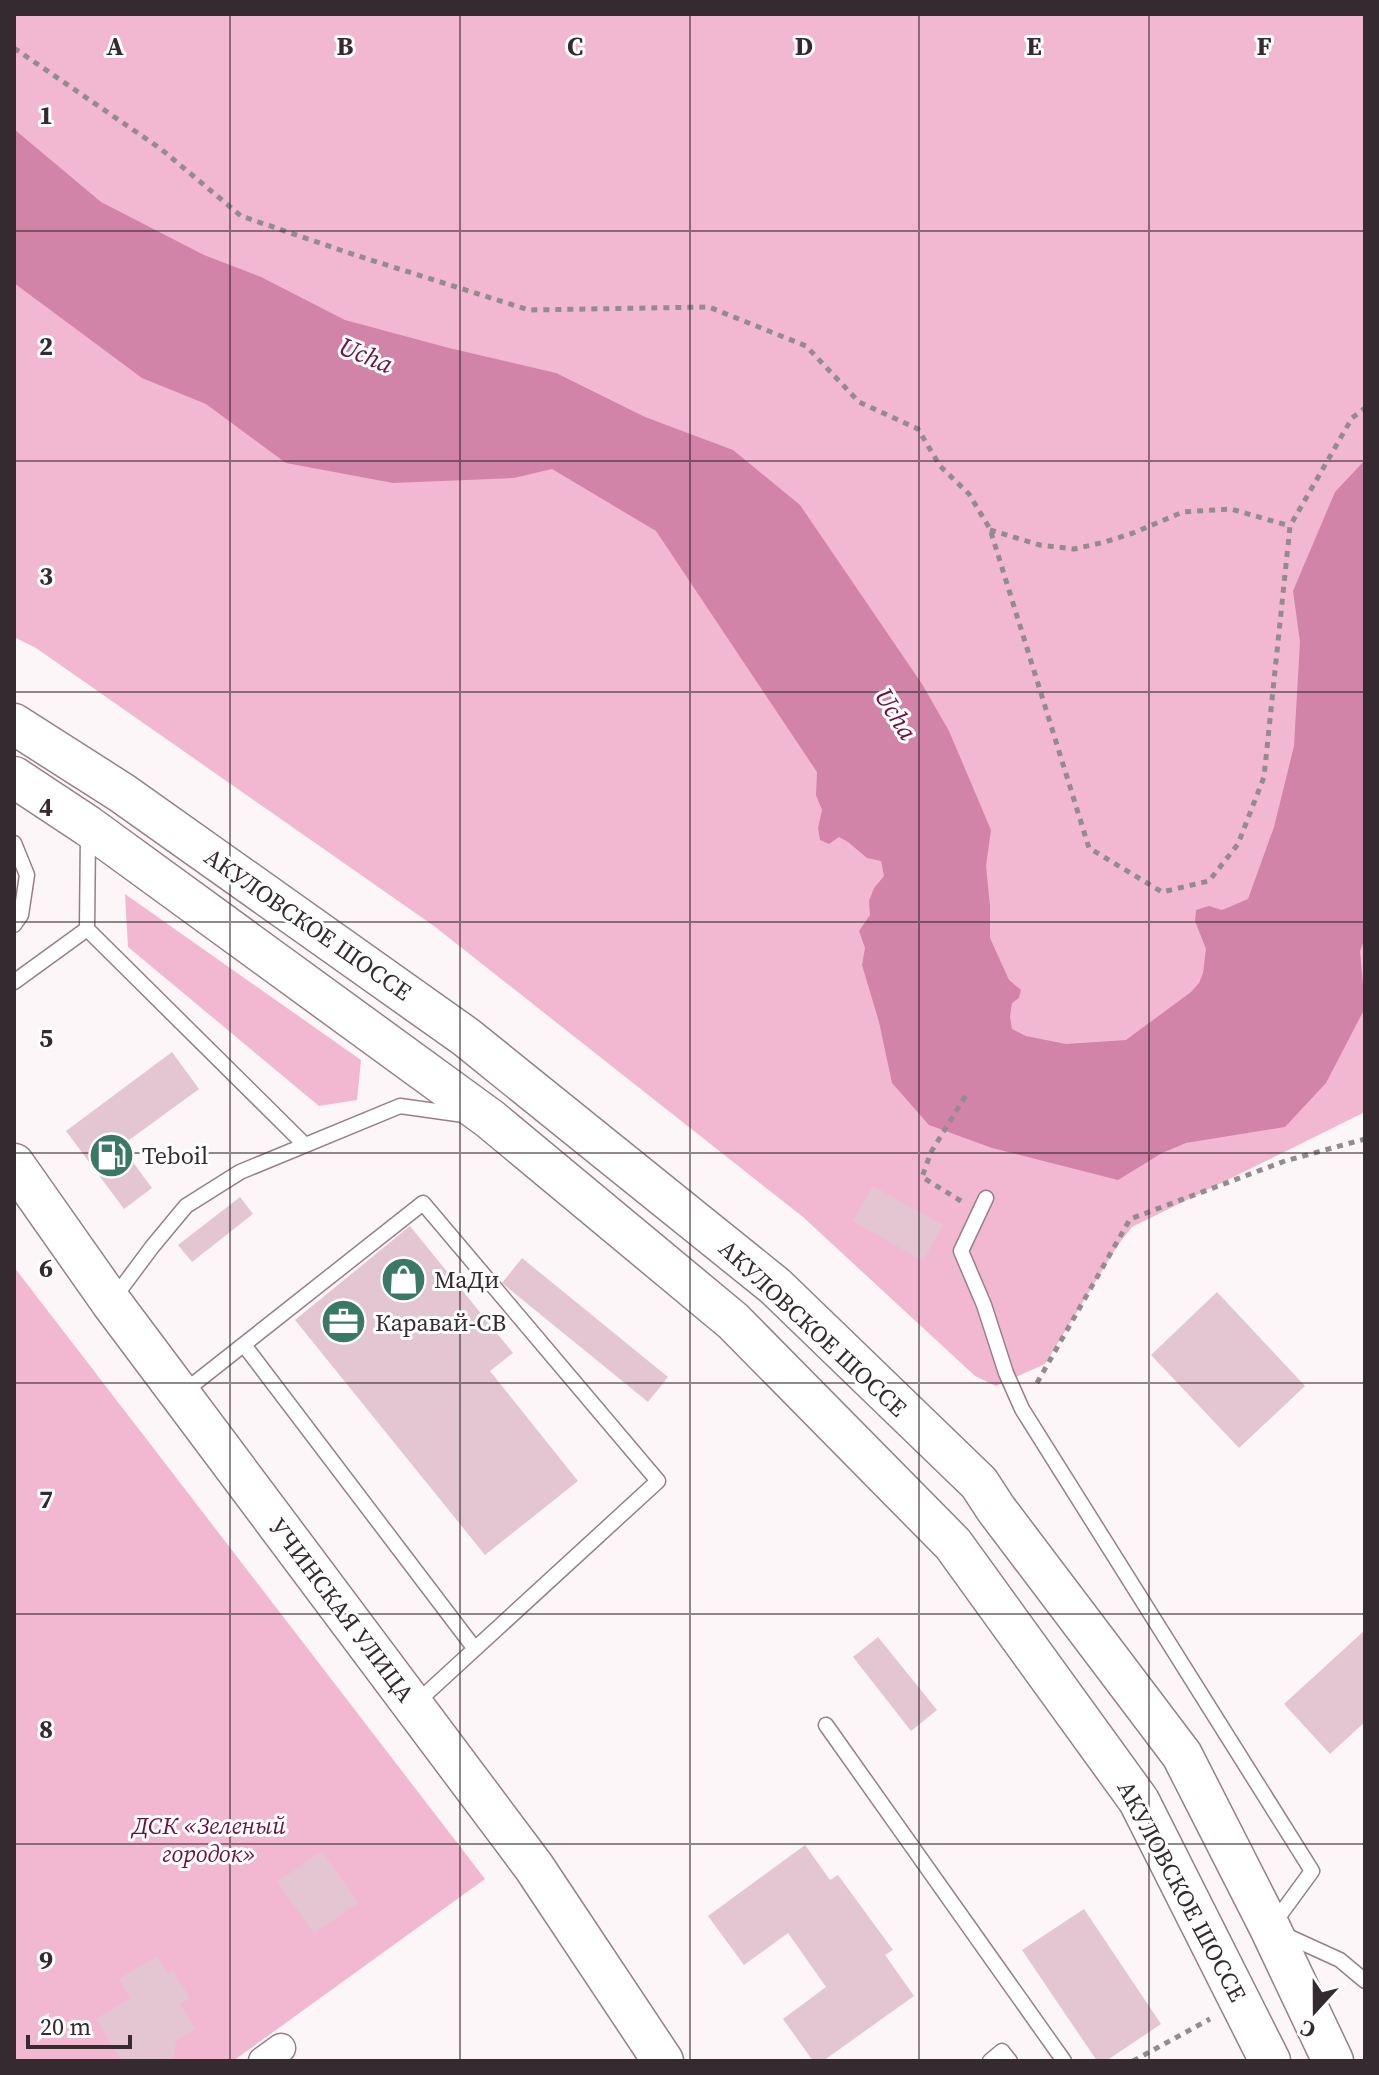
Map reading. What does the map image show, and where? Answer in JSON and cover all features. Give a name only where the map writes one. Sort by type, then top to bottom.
[{"type":"main road","name":"АКУЛОВСКОЕ ШОССЕ","points":[[14,724],[122,793],[466,1037],[787,1297],[979,1483],[1182,1755],[1333,2061]]},
{"type":"main road","name":"АКУЛОВСКОЕ ШОССЕ","points":[[14,777],[88,826],[490,1119],[733,1321],[953,1544],[1139,1801],[1270,2061]]},
{"type":"main road","name":"УЧИНСКАЯ УЛИЦА","points":[[14,1164],[111,1302],[534,1867],[663,2061]]},
{"type":"lane","points":[[88,826],[87,929],[305,1145]]},
{"type":"lane","points":[[14,843],[27,875],[21,915],[14,925]]},
{"type":"lane","points":[[14,982],[87,929]]},
{"type":"lane","points":[[111,1302],[186,1206],[240,1172],[400,1106],[490,1119]]},
{"type":"lane","points":[[986,1198],[961,1251],[1022,1409],[1312,1871],[1270,1928],[1340,1960],[1365,1981]]},
{"type":"lane","points":[[180,1395],[423,1203],[658,1481],[413,1706]]},
{"type":"lane","points":[[244,1345],[475,1649]]},
{"type":"lane","points":[[826,1725],[1064,2061]]},
{"type":"lane","points":[[990,2061],[1002,2051],[1010,2061]]},
{"type":"path","points":[[14,48],[161,149],[241,216],[529,310],[709,307],[806,346],[859,402],[918,429],[940,466],[969,494],[990,529],[1089,848],[1162,892],[1209,881],[1238,844],[1264,777],[1290,526],[1352,418],[1365,408]]},
{"type":"path","points":[[990,529],[1040,545],[1074,549],[1119,538],[1183,512],[1231,509],[1290,526]]},
{"type":"path","points":[[968,1092],[931,1152],[922,1177],[978,1214]]},
{"type":"path","points":[[1022,1409],[1130,1219],[1285,1161],[1365,1139]]},
{"type":"path","points":[[1133,2061],[1211,2018]]},
{"type":"green space","points":[[14,14],[1365,14],[1365,1112],[1132,1227],[1045,1364],[996,1386],[975,1376],[803,1217],[434,926],[36,648],[14,637]]},
{"type":"green space","points":[[125,894],[361,1060],[357,1100],[319,1106],[128,947]]},
{"type":"green space","name":"ДСК «Зеленый городок»","points":[[14,1267],[485,1879],[233,2061],[14,2061]]},
{"type":"water","name":"Ucha","points":[[14,129],[101,202],[204,255],[261,277],[345,320],[556,373],[645,417],[733,450],[800,505],[922,684],[949,731],[991,830],[986,866],[990,938],[1009,980],[1021,990],[1019,998],[1012,1003],[1010,1017],[1012,1029],[1026,1036],[1066,1044],[1126,1040],[1199,983],[1206,949],[1195,921],[1196,910],[1209,906],[1222,910],[1248,899],[1274,827],[1294,746],[1300,642],[1293,591],[1335,492],[1365,460],[1365,938],[1360,951],[1365,1008],[1326,1083],[1285,1127],[1186,1143],[1162,1153],[1118,1180],[992,1148],[929,1125],[892,1083],[879,1022],[862,965],[865,948],[859,931],[870,915],[869,901],[874,888],[884,876],[881,861],[867,858],[839,837],[829,844],[820,840],[818,828],[822,810],[816,795],[817,772],[656,531],[552,469],[514,478],[393,483],[286,463],[206,404],[142,378],[14,283]]},
{"type":"building","points":[[172,1052],[199,1089],[121,1146],[152,1188],[124,1209],[66,1131]]},
{"type":"building","points":[[873,1186],[943,1225],[923,1261],[853,1221]]},
{"type":"building","points":[[240,1197],[253,1214],[192,1262],[178,1245]]},
{"type":"building","points":[[410,1226],[513,1353],[490,1371],[578,1481],[485,1555],[295,1320]]},
{"type":"building","points":[[522,1258],[668,1377],[648,1402],[502,1283]]},
{"type":"building","points":[[1217,1292],[1305,1386],[1239,1448],[1151,1355]]},
{"type":"building","points":[[1365,1630],[1365,1722],[1330,1754],[1284,1704]]},
{"type":"building","points":[[878,1637],[937,1710],[911,1731],[853,1657]]},
{"type":"building","points":[[805,1845],[830,1880],[838,1875],[893,1950],[885,1955],[914,1996],[823,2061],[813,2061],[783,2019],[826,1987],[788,1933],[744,1965],[708,1916]]},
{"type":"building","points":[[322,1851],[358,1903],[314,1933],[277,1882]]},
{"type":"building","points":[[1084,1909],[1161,2024],[1106,2061],[1097,2061],[1022,1950]]},
{"type":"building","points":[[157,1956],[168,1974],[173,1971],[190,1998],[180,2004],[195,2029],[176,2040],[174,2057],[166,2061],[122,2061],[96,2019],[131,1998],[119,1979]]},
{"type":"place","name":"Teboil","points":[[111,1155]]},
{"type":"place","name":"МаДи","points":[[403,1279]]},
{"type":"place","name":"Каравай-СВ","points":[[344,1322]]}]
